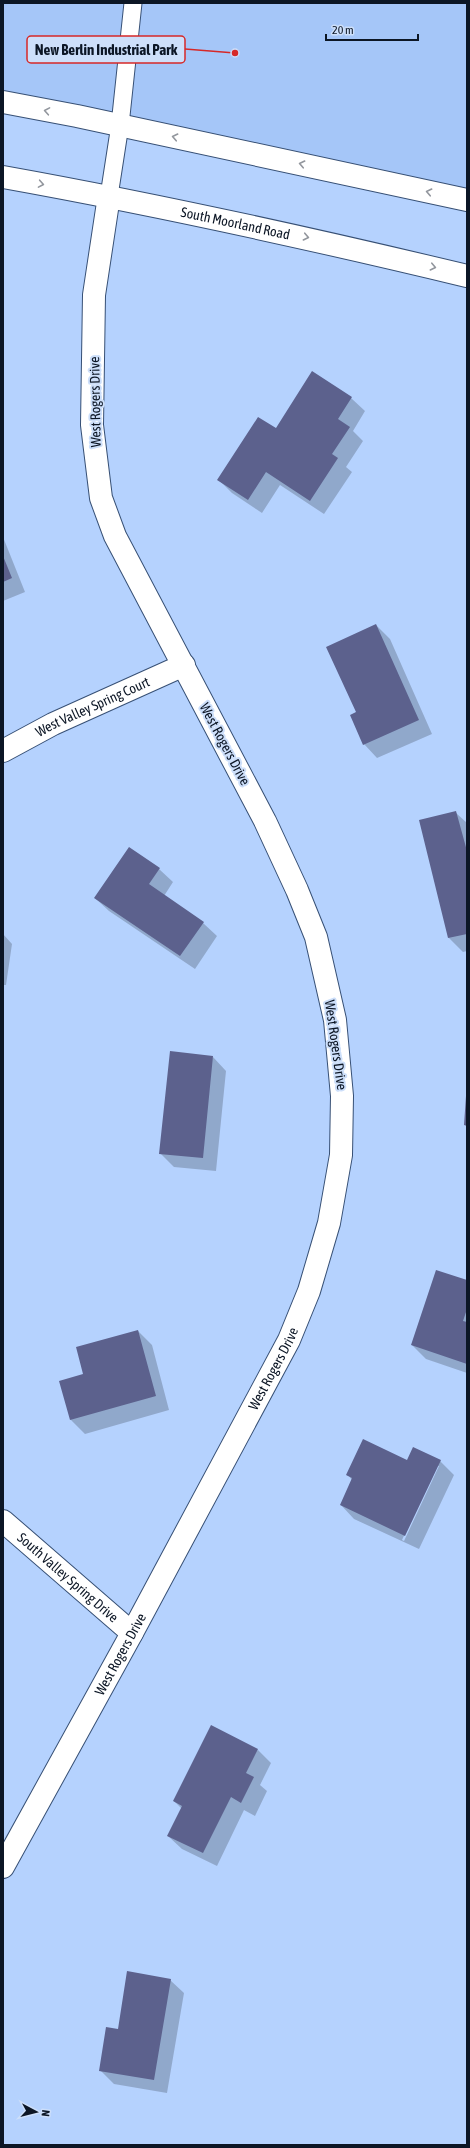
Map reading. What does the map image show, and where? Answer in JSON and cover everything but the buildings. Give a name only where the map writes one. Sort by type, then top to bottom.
[{"type":"street","points":[[3,102],[120,125],[467,200]]},
{"type":"street","name":"South Moorland Road","points":[[3,177],[108,196],[307,238],[467,276]]},
{"type":"street","name":"West Rogers Drive","points":[[3,1867],[132,1633],[289,1340],[309,1291],[329,1223],[341,1155],[342,1096],[335,1020],[316,937],[266,821],[115,536],[101,498],[92,425],[94,295],[108,196]]},
{"type":"street","name":"West Valley Spring Court","points":[[3,751],[52,724],[184,665]]},
{"type":"street","name":"South Valley Spring Drive","points":[[3,1521],[132,1633]]},
{"type":"lane","points":[[108,196],[120,125],[133,3]]},
{"type":"shaded area","points":[[3,3],[467,3],[467,200],[3,102]]},
{"type":"place","name":"New Berlin Industrial Park","points":[[235,53]]}]
